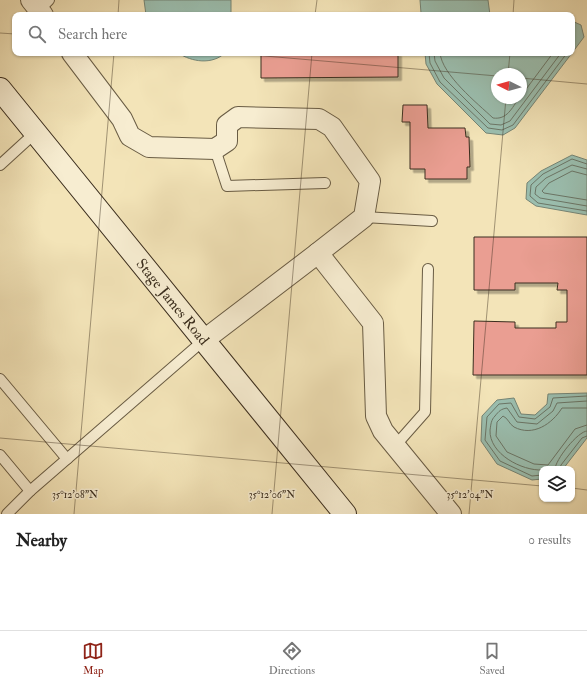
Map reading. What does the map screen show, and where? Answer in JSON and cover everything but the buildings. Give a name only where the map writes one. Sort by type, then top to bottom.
[{"type":"main road","name":"Stage James Road","points":[[0,89],[345,514]]},
{"type":"street","points":[[74,56],[122,119],[130,136],[149,147],[215,149],[227,141],[227,125],[238,117],[319,119],[332,127],[370,180],[364,217],[204,340]]},
{"type":"street","points":[[318,253],[373,323],[376,416],[383,431],[451,514]]},
{"type":"lane","points":[[0,165],[35,133]]},
{"type":"lane","points":[[215,149],[227,186],[325,183]]},
{"type":"lane","points":[[364,217],[432,221]]},
{"type":"lane","points":[[396,446],[425,412],[428,269]]},
{"type":"lane","points":[[7,514],[30,491],[204,340]]},
{"type":"lane","points":[[0,379],[67,459]]},
{"type":"lane","points":[[0,455],[30,491]]},
{"type":"water","points":[[144,0],[231,0],[231,12],[146,12]]},
{"type":"water","points":[[420,0],[488,0],[490,12],[421,12]]},
{"type":"water","points":[[575,22],[581,25],[584,37],[575,49]]},
{"type":"water","points":[[184,56],[221,56],[208,61]]},
{"type":"water","points":[[425,56],[570,56],[515,128],[503,135],[486,133],[437,84],[426,64]]},
{"type":"water","points":[[572,155],[587,160],[587,215],[536,206],[526,199],[527,183],[541,171]]},
{"type":"water","points":[[587,393],[587,438],[565,466],[539,466],[539,479],[532,480],[497,464],[481,441],[482,416],[497,400],[514,398],[521,414],[535,415],[547,404],[548,394]]}]
